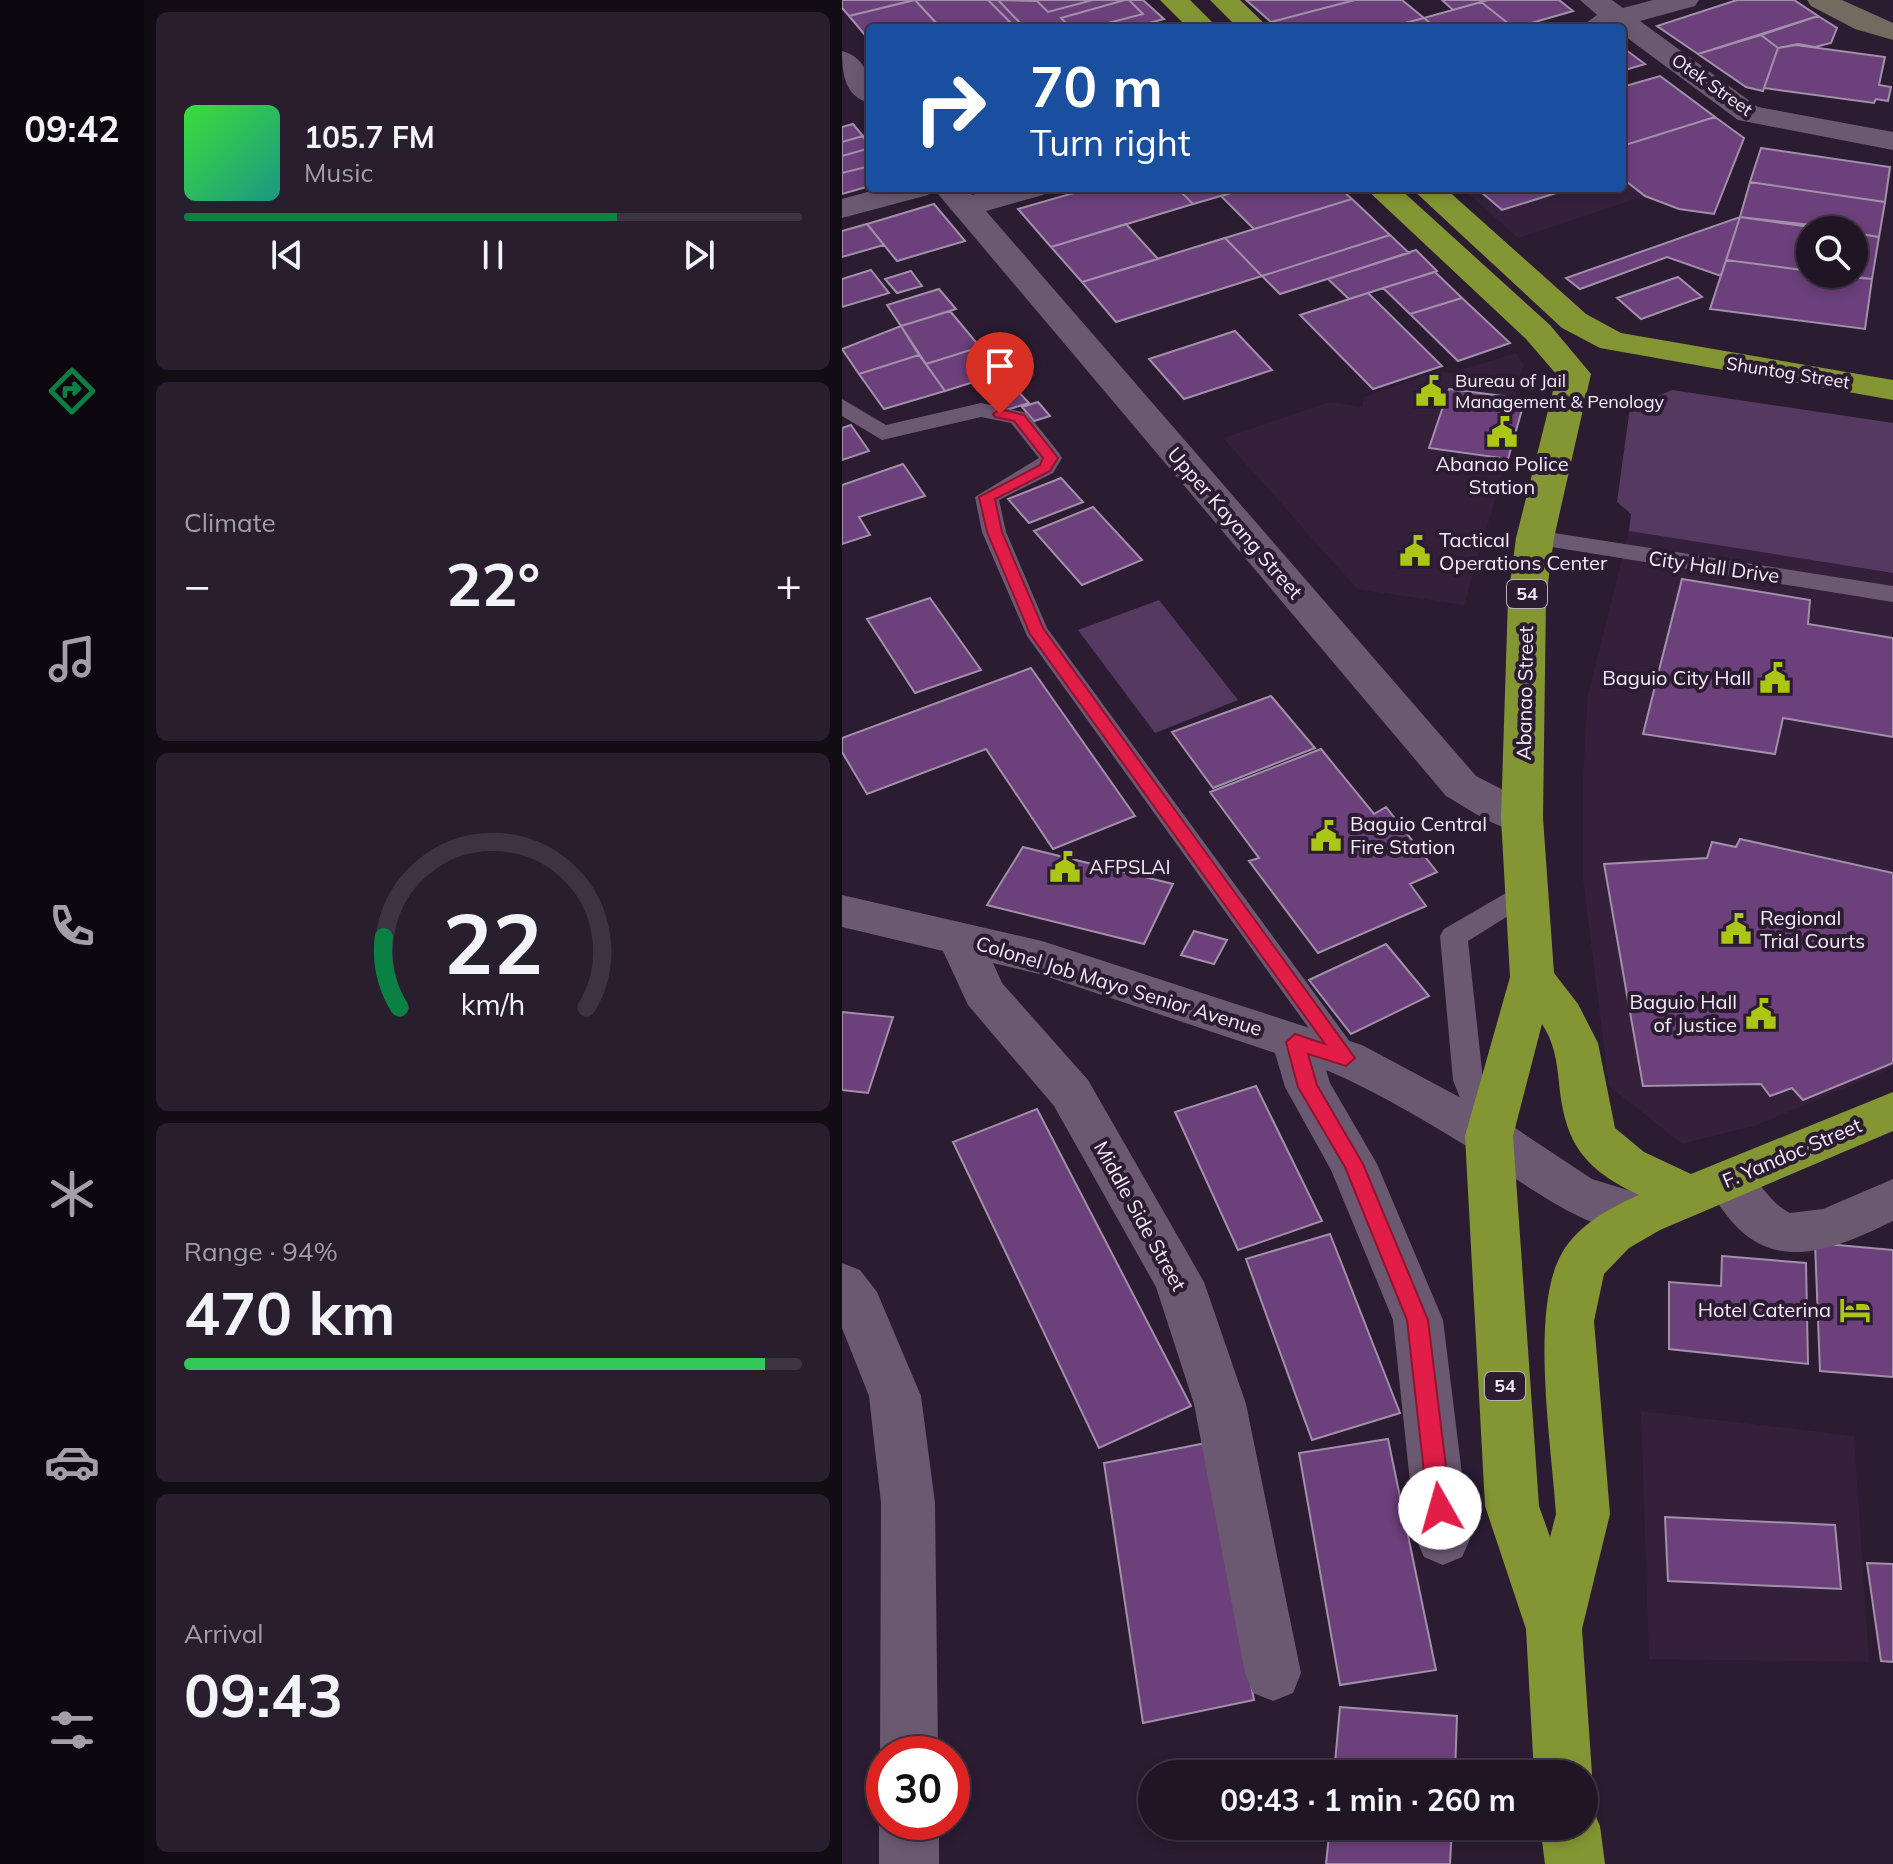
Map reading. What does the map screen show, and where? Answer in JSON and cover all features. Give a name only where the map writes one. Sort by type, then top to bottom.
[{"type":"highway","points":[[1174,0],[1200,24]]},
{"type":"highway","points":[[1224,0],[1251,24]]},
{"type":"highway","points":[[1386,192],[1538,332],[1574,374]]},
{"type":"highway","points":[[1431,192],[1457,215]]},
{"type":"highway","points":[[1423,225],[1457,215]]},
{"type":"highway","name":"Shuntog Street","points":[[1457,215],[1574,321],[1612,341],[1683,356],[1892,386]]},
{"type":"highway","name":"Shuntog Street","points":[[1574,374],[1616,360],[1683,356]]},
{"type":"highway","name":"Abanao Street","points":[[1489,1136],[1532,977],[1522,818],[1527,598],[1535,538],[1574,374]]},
{"type":"highway","points":[[1532,977],[1560,1013],[1576,1045],[1587,1120],[1605,1151],[1648,1177],[1709,1187]]},
{"type":"highway","name":"F. Yandoc Street","points":[[1554,1629],[1583,1514],[1569,1321],[1581,1265],[1612,1233],[1643,1215],[1893,1111]]},
{"type":"highway","name":"54","points":[[1489,1136],[1512,1506],[1554,1629],[1562,1760]]},
{"type":"highway","points":[[1572,1840],[1575,1864]]},
{"type":"street","name":"Otek Street","points":[[1594,0],[1749,114],[1787,124],[1893,141]]},
{"type":"street","points":[[1597,24],[1685,0]]},
{"type":"street","points":[[1821,0],[1865,23],[1893,32]]},
{"type":"street","points":[[842,60],[866,89]]},
{"type":"street","points":[[842,209],[903,192]]},
{"type":"street","points":[[957,198],[1002,192]]},
{"type":"street","name":"Upper Kayang Street","points":[[957,198],[1461,786],[1522,818]]},
{"type":"street","name":"Colonel Job Mayo Senior Avenue","points":[[842,911],[1042,958],[1346,1058],[1489,1136],[1577,1195],[1643,1215]]},
{"type":"street","name":"Middle Side Street","points":[[958,936],[984,993],[1071,1093],[1179,1282],[1220,1404],[1273,1673]]},
{"type":"street","points":[[1295,1042],[1308,1087],[1353,1164],[1418,1320],[1443,1539]]},
{"type":"street","points":[[1709,1187],[1762,1222],[1784,1232],[1808,1235],[1893,1199]]},
{"type":"street","points":[[842,1285],[859,1307],[895,1396],[908,1503],[909,1736]]},
{"type":"street","points":[[909,1840],[909,1864]]},
{"type":"lane","points":[[842,406],[882,433],[981,410],[1019,418],[1051,458],[1045,468],[987,497],[994,532],[1036,630],[1346,1058]]},
{"type":"lane","name":"City Hall Drive","points":[[1535,538],[1893,594]]},
{"type":"lane","points":[[1489,1136],[1468,1080],[1454,936],[1525,892]]},
{"type":"shaded area","points":[[1626,181],[1645,196],[1518,238],[1466,192],[1626,192]]},
{"type":"shaded area","points":[[1516,353],[1524,365],[1515,397],[1525,399],[1464,605],[1357,589],[1223,438],[1330,402],[1362,407],[1364,397],[1438,371],[1452,373]]},
{"type":"shaded area","points":[[1672,390],[1893,423],[1893,573],[1629,531],[1631,514],[1617,502],[1630,407]]},
{"type":"shaded area","points":[[1629,531],[1893,573],[1893,1068],[1754,1126],[1682,1144],[1609,1086],[1583,879],[1583,778],[1588,694]]},
{"type":"shaded area","points":[[1159,600],[1238,700],[1155,733],[1078,630]]},
{"type":"shaded area","points":[[1641,1411],[1854,1436],[1869,1662],[1649,1659]]},
{"type":"building","points":[[842,0],[914,0],[849,16],[842,8]]},
{"type":"building","points":[[915,0],[988,0],[1010,22],[1002,24],[937,24]]},
{"type":"building","points":[[915,0],[937,24],[866,24],[866,36],[849,16]]},
{"type":"building","points":[[988,0],[1143,0],[1164,19],[1146,24],[1012,24]]},
{"type":"building","points":[[998,0],[1037,1],[1048,12],[1093,0],[1129,0],[1143,14],[1104,24],[1021,24]]},
{"type":"building","points":[[1125,0],[1143,0],[1164,19],[1146,24],[1067,24],[1061,18]]},
{"type":"building","points":[[1246,0],[1355,0],[1271,22]]},
{"type":"building","points":[[1355,0],[1402,0],[1424,18],[1401,24],[1271,22]]},
{"type":"building","points":[[1442,0],[1488,0],[1453,10]]},
{"type":"building","points":[[1559,0],[1573,11],[1528,24],[1509,24],[1481,2]]},
{"type":"building","points":[[1737,0],[1794,0],[1818,16],[1698,54],[1657,26]]},
{"type":"building","points":[[1481,2],[1509,24],[1431,24],[1424,18]]},
{"type":"building","points":[[1818,16],[1837,28],[1831,43],[1815,47],[1798,44],[1778,48],[1761,35]]},
{"type":"building","points":[[1424,18],[1431,24],[1401,24]]},
{"type":"building","points":[[1761,35],[1778,48],[1763,91],[1746,87],[1698,54]]},
{"type":"building","points":[[1796,45],[1885,57],[1879,85],[1891,87],[1888,101],[1876,99],[1874,103],[1764,88],[1778,48]]},
{"type":"building","points":[[1626,50],[1645,64],[1626,70]]},
{"type":"building","points":[[1660,76],[1715,117],[1626,145],[1626,86]]},
{"type":"building","points":[[1715,117],[1744,138],[1714,214],[1679,209],[1645,196],[1626,181],[1626,145]]},
{"type":"building","points":[[853,124],[863,136],[842,142],[842,127]]},
{"type":"building","points":[[863,136],[866,149],[842,156],[842,142]]},
{"type":"building","points":[[1761,148],[1890,167],[1885,202],[1750,182]]},
{"type":"building","points":[[866,149],[866,167],[842,173],[842,156]]},
{"type":"building","points":[[866,167],[866,187],[842,194],[842,173]]},
{"type":"building","points":[[1750,182],[1885,202],[1879,237],[1868,235],[1868,216],[1796,216],[1796,223],[1740,217]]},
{"type":"building","points":[[1077,192],[1181,192],[1193,204],[1051,247],[1018,209]]},
{"type":"building","points":[[1181,192],[1234,192],[1193,204]]},
{"type":"building","points":[[1234,192],[1344,192],[1352,199],[1254,229],[1221,196]]},
{"type":"building","points":[[1481,192],[1559,192],[1502,210]]},
{"type":"building","points":[[1352,199],[1390,235],[1262,276],[1225,238]]},
{"type":"building","points":[[934,204],[965,241],[897,261],[867,224]]},
{"type":"building","points":[[1740,217],[1796,225],[1796,269],[1726,260]]},
{"type":"building","points":[[1740,217],[1721,276],[1667,257],[1580,289],[1566,278]]},
{"type":"building","points":[[867,224],[884,245],[842,257],[842,231]]},
{"type":"building","points":[[1126,224],[1158,259],[1082,282],[1051,247]]},
{"type":"building","points":[[1390,235],[1409,253],[1280,294],[1262,276]]},
{"type":"building","points":[[1868,235],[1879,237],[1872,279],[1868,278]]},
{"type":"building","points":[[1225,238],[1262,276],[1116,322],[1082,282]]},
{"type":"building","points":[[1416,250],[1437,271],[1349,299],[1328,279]]},
{"type":"building","points":[[1726,260],[1796,269],[1796,288],[1868,288],[1868,279],[1872,279],[1865,329],[1710,309]]},
{"type":"building","points":[[871,270],[889,293],[842,307],[842,279]]},
{"type":"building","points":[[911,271],[922,286],[897,293],[885,279]]},
{"type":"building","points":[[1435,272],[1462,298],[1410,314],[1383,288]]},
{"type":"building","points":[[1678,277],[1702,297],[1641,319],[1617,298]]},
{"type":"building","points":[[939,289],[956,309],[901,326],[887,305]]},
{"type":"building","points":[[1368,293],[1442,366],[1373,389],[1300,315]]},
{"type":"building","points":[[1462,298],[1510,343],[1458,361],[1410,314]]},
{"type":"building","points":[[950,311],[980,347],[926,364],[901,326]]},
{"type":"building","points":[[901,326],[919,355],[859,374],[842,349]]},
{"type":"building","points":[[1235,331],[1272,370],[1184,399],[1149,359]]},
{"type":"building","points":[[980,347],[1002,373],[945,391],[926,364]]},
{"type":"building","points":[[919,355],[945,391],[884,409],[859,374]]},
{"type":"building","points":[[1002,373],[1012,385],[986,393],[975,381]]},
{"type":"building","points":[[1012,385],[1029,403],[1003,411],[986,393]]},
{"type":"building","points":[[1449,389],[1525,399],[1508,459],[1429,448]]},
{"type":"building","points":[[1038,402],[1050,416],[1034,421],[1022,407]]},
{"type":"building","points":[[851,425],[869,451],[842,460],[842,428]]},
{"type":"building","points":[[903,464],[925,496],[859,517],[870,535],[842,544],[842,485]]},
{"type":"building","points":[[1061,478],[1083,502],[1029,523],[1008,499]]},
{"type":"building","points":[[1093,507],[1142,560],[1082,585],[1034,531]]},
{"type":"building","name":"Baguio City Hall","points":[[1682,579],[1810,600],[1808,624],[1893,638],[1893,737],[1783,718],[1775,754],[1643,734]]},
{"type":"building","points":[[930,598],[981,670],[915,693],[867,619]]},
{"type":"building","points":[[1031,668],[1135,816],[1053,849],[986,749],[867,794],[842,752],[842,738]]},
{"type":"building","points":[[1271,696],[1315,748],[1213,788],[1172,732]]},
{"type":"building","name":"Baguio Central Fire Station","points":[[1321,749],[1374,814],[1386,807],[1437,872],[1410,884],[1426,906],[1318,953],[1249,861],[1259,858],[1210,792]]},
{"type":"building","name":"Baguio Hall of Justice","points":[[1740,839],[1893,873],[1893,1063],[1803,1100],[1792,1088],[1770,1096],[1761,1084],[1643,1086],[1604,864],[1707,858],[1712,842],[1736,847]]},
{"type":"building","points":[[1023,847],[1173,884],[1144,944],[987,905]]},
{"type":"building","points":[[1194,931],[1227,940],[1214,964],[1181,955]]},
{"type":"building","points":[[1386,944],[1429,996],[1351,1034],[1309,980]]},
{"type":"building","points":[[842,1012],[893,1017],[868,1093],[842,1090]]},
{"type":"building","points":[[1256,1086],[1322,1221],[1238,1250],[1175,1112]]},
{"type":"building","points":[[1037,1109],[1191,1406],[1099,1448],[953,1142]]},
{"type":"building","points":[[1330,1234],[1400,1413],[1312,1440],[1246,1259]]},
{"type":"building","name":"Hotel Caterina","points":[[1815,1243],[1893,1250],[1893,1377],[1820,1371]]},
{"type":"building","points":[[1722,1256],[1806,1263],[1808,1364],[1669,1349],[1669,1282],[1721,1286]]},
{"type":"building","points":[[1388,1439],[1436,1670],[1340,1685],[1299,1453]]},
{"type":"building","points":[[1206,1443],[1254,1700],[1143,1723],[1104,1463]]},
{"type":"building","points":[[1665,1517],[1835,1525],[1841,1589],[1668,1581]]},
{"type":"building","points":[[1867,1563],[1893,1564],[1893,1662],[1881,1661]]},
{"type":"building","points":[[1340,1707],[1457,1716],[1455,1760],[1335,1760]]},
{"type":"building","points":[[1329,1840],[1451,1840],[1450,1864],[1326,1864]]},
{"type":"place","name":"Bureau of Jail Management & Penology","points":[[1431,391]]},
{"type":"place","name":"Abanao Police Station","points":[[1502,432]]},
{"type":"place","name":"Tactical Operations Center","points":[[1415,551]]},
{"type":"place","name":"Baguio City Hall","points":[[1775,678]]},
{"type":"place","name":"Baguio Central Fire Station","points":[[1326,836]]},
{"type":"place","name":"AFPSLAI","points":[[1065,867]]},
{"type":"place","name":"Regional Trial Courts","points":[[1736,929]]},
{"type":"place","name":"Baguio Hall of Justice","points":[[1761,1014]]},
{"type":"place","name":"Hotel Caterina","points":[[1855,1310]]},
{"type":"route","points":[[1000,414],[1019,418],[1051,458],[1045,468],[987,497],[994,532],[1036,630],[1346,1058],[1295,1042],[1308,1087],[1353,1164],[1418,1320],[1440,1508]]}]
